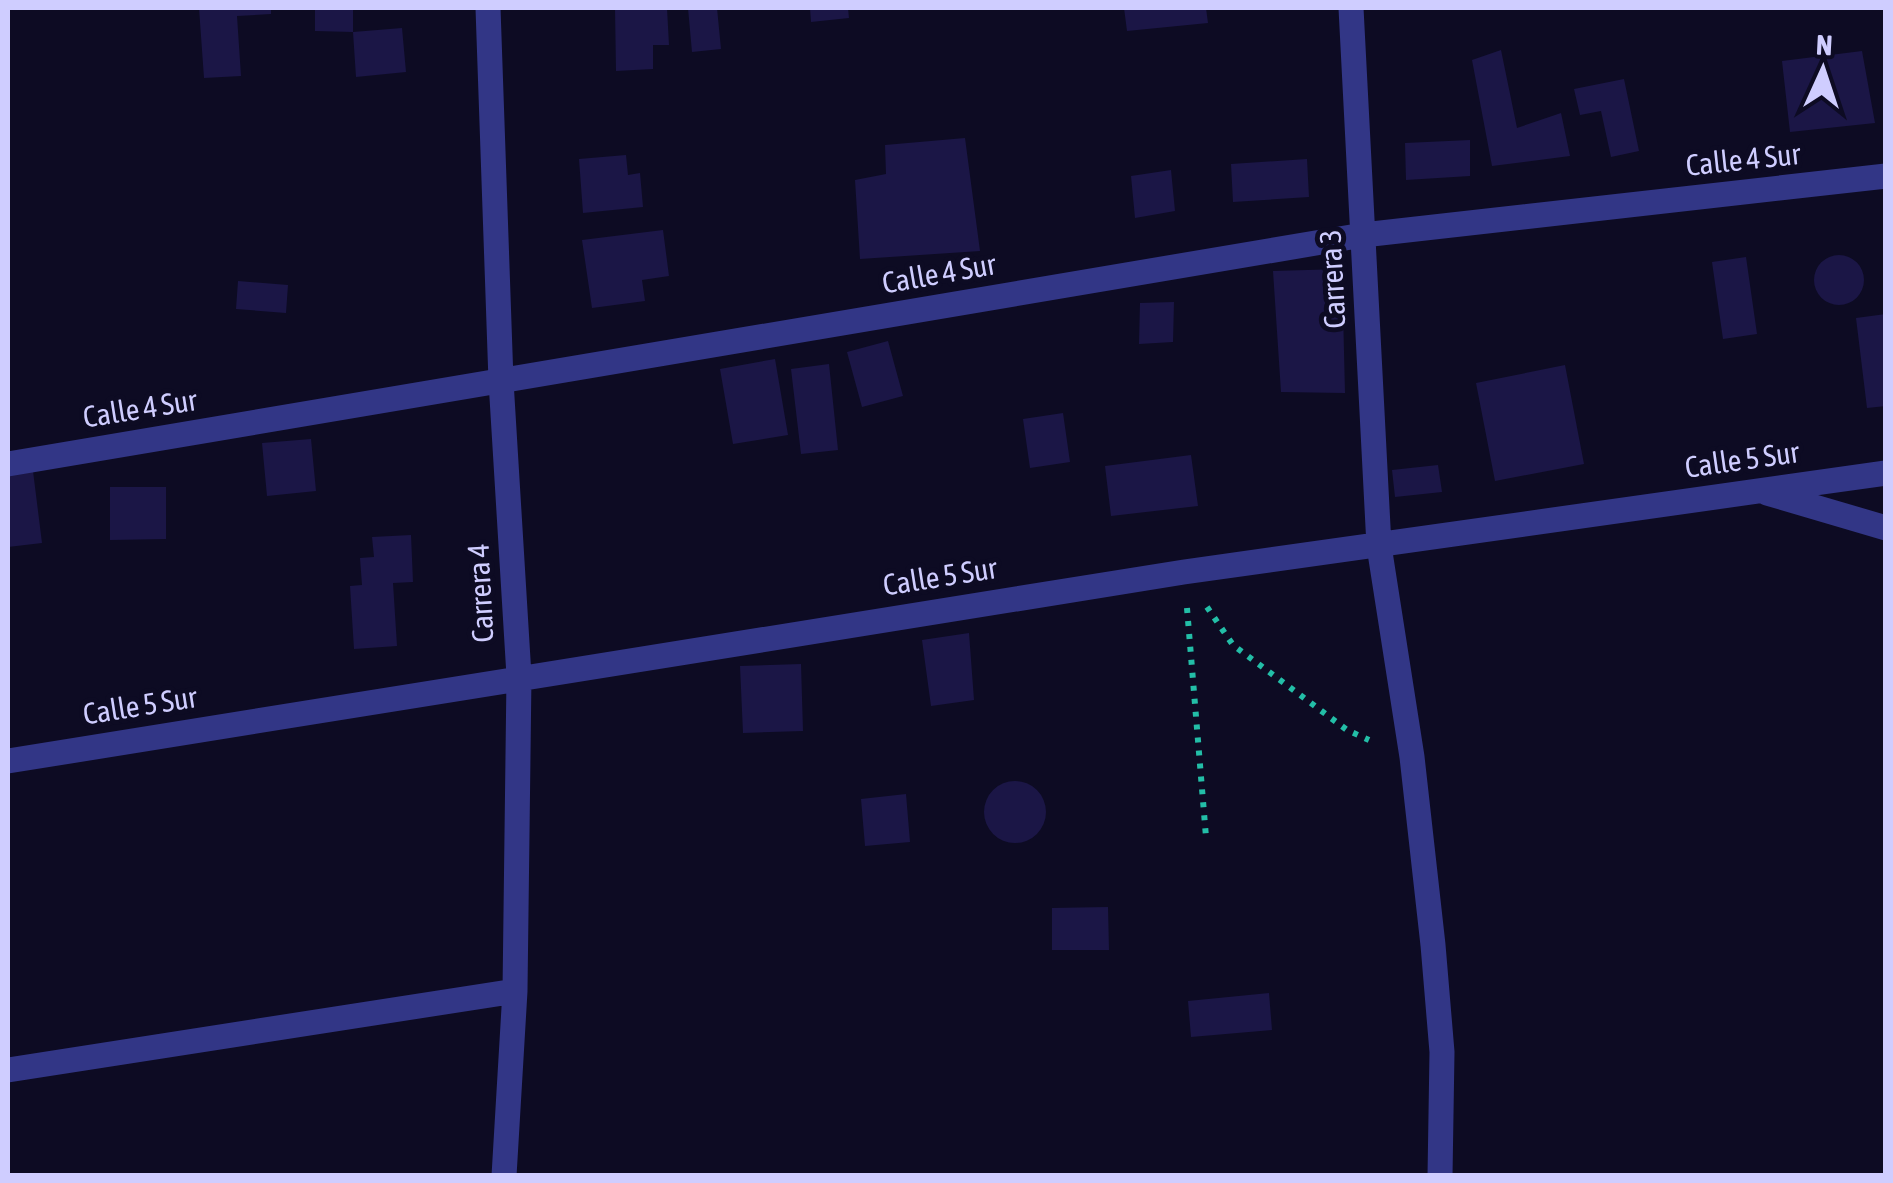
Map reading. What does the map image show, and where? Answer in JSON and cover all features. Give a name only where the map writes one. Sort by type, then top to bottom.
[{"type":"street","name":"Carrera 4","points":[[488,8],[501,381],[519,676],[515,991],[504,1176]]},
{"type":"street","name":"Carrera 3","points":[[1352,8],[1379,546],[1412,758],[1442,1052],[1440,1176]]},
{"type":"street","name":"Calle 4 Sur","points":[[8,464],[1364,235],[1886,176]]},
{"type":"street","name":"Calle 5 Sur","points":[[8,761],[1184,572],[1886,473]]},
{"type":"street","points":[[1757,490],[1886,528]]},
{"type":"street","points":[[8,1070],[515,991]]},
{"type":"path","points":[[1184,572],[1233,645],[1348,730],[1412,758]]},
{"type":"path","points":[[1184,572],[1206,837]]},
{"type":"building","points":[[199,8],[271,8],[271,14],[237,16],[241,76],[204,78]]},
{"type":"building","points":[[315,8],[353,8],[353,32],[315,31]]},
{"type":"building","points":[[615,8],[667,8],[669,45],[653,45],[653,69],[616,71]]},
{"type":"building","points":[[688,8],[717,8],[721,49],[692,52]]},
{"type":"building","points":[[810,8],[848,8],[849,18],[811,22]]},
{"type":"building","points":[[1124,8],[1206,8],[1208,23],[1127,31]]},
{"type":"building","points":[[402,28],[406,72],[356,77],[353,32]]},
{"type":"building","points":[[1501,50],[1517,128],[1561,113],[1570,156],[1492,166],[1472,60]]},
{"type":"building","points":[[1862,51],[1875,123],[1790,132],[1782,61]]},
{"type":"building","points":[[1624,79],[1639,151],[1611,157],[1601,111],[1580,115],[1574,89]]},
{"type":"building","points":[[965,138],[980,251],[860,259],[855,180],[886,174],[885,145]]},
{"type":"building","points":[[1470,140],[1470,176],[1406,180],[1405,143]]},
{"type":"building","points":[[626,155],[628,175],[640,173],[643,207],[583,213],[579,159]]},
{"type":"building","points":[[1307,159],[1309,197],[1233,202],[1231,164]]},
{"type":"building","points":[[1171,170],[1175,211],[1135,218],[1131,176]]},
{"type":"building","points":[[663,230],[669,276],[642,280],[645,301],[592,308],[582,240]]},
{"type":"building","points":[[1839,255],[1857,262],[1864,280],[1857,298],[1839,305],[1821,298],[1814,280],[1821,262]]},
{"type":"building","points":[[1746,257],[1757,334],[1723,339],[1712,262]]},
{"type":"building","points":[[1342,269],[1345,393],[1281,392],[1273,271]]},
{"type":"building","points":[[238,281],[288,285],[286,313],[236,309]]},
{"type":"building","points":[[1174,302],[1173,342],[1139,344],[1140,303]]},
{"type":"building","points":[[1886,314],[1886,406],[1867,408],[1856,318]]},
{"type":"building","points":[[888,341],[903,396],[862,407],[847,352]]},
{"type":"building","points":[[775,359],[788,435],[733,444],[720,369]]},
{"type":"building","points":[[829,364],[838,450],[801,454],[791,369]]},
{"type":"building","points":[[1565,365],[1584,464],[1495,481],[1476,383]]},
{"type":"building","points":[[1063,413],[1070,462],[1030,468],[1023,419]]},
{"type":"building","points":[[311,439],[316,491],[267,496],[262,443]]},
{"type":"building","points":[[1191,455],[1198,506],[1111,516],[1105,466]]},
{"type":"building","points":[[1438,465],[1442,492],[1395,497],[1392,470]]},
{"type":"building","points":[[33,471],[42,543],[8,547],[8,474]]},
{"type":"building","points":[[110,487],[166,487],[166,539],[110,540]]},
{"type":"building","points":[[411,535],[413,582],[393,583],[397,646],[354,649],[350,586],[362,585],[360,558],[374,557],[372,537]]},
{"type":"building","points":[[969,633],[974,700],[931,706],[922,640]]},
{"type":"building","points":[[801,664],[803,731],[743,733],[740,666]]},
{"type":"building","points":[[1015,781],[1037,790],[1046,812],[1037,834],[1015,843],[993,834],[984,812],[993,790]]},
{"type":"building","points":[[906,794],[910,842],[865,846],[861,799]]},
{"type":"building","points":[[1108,907],[1109,950],[1052,950],[1052,908]]},
{"type":"building","points":[[1269,993],[1272,1030],[1191,1037],[1188,1001]]}]
